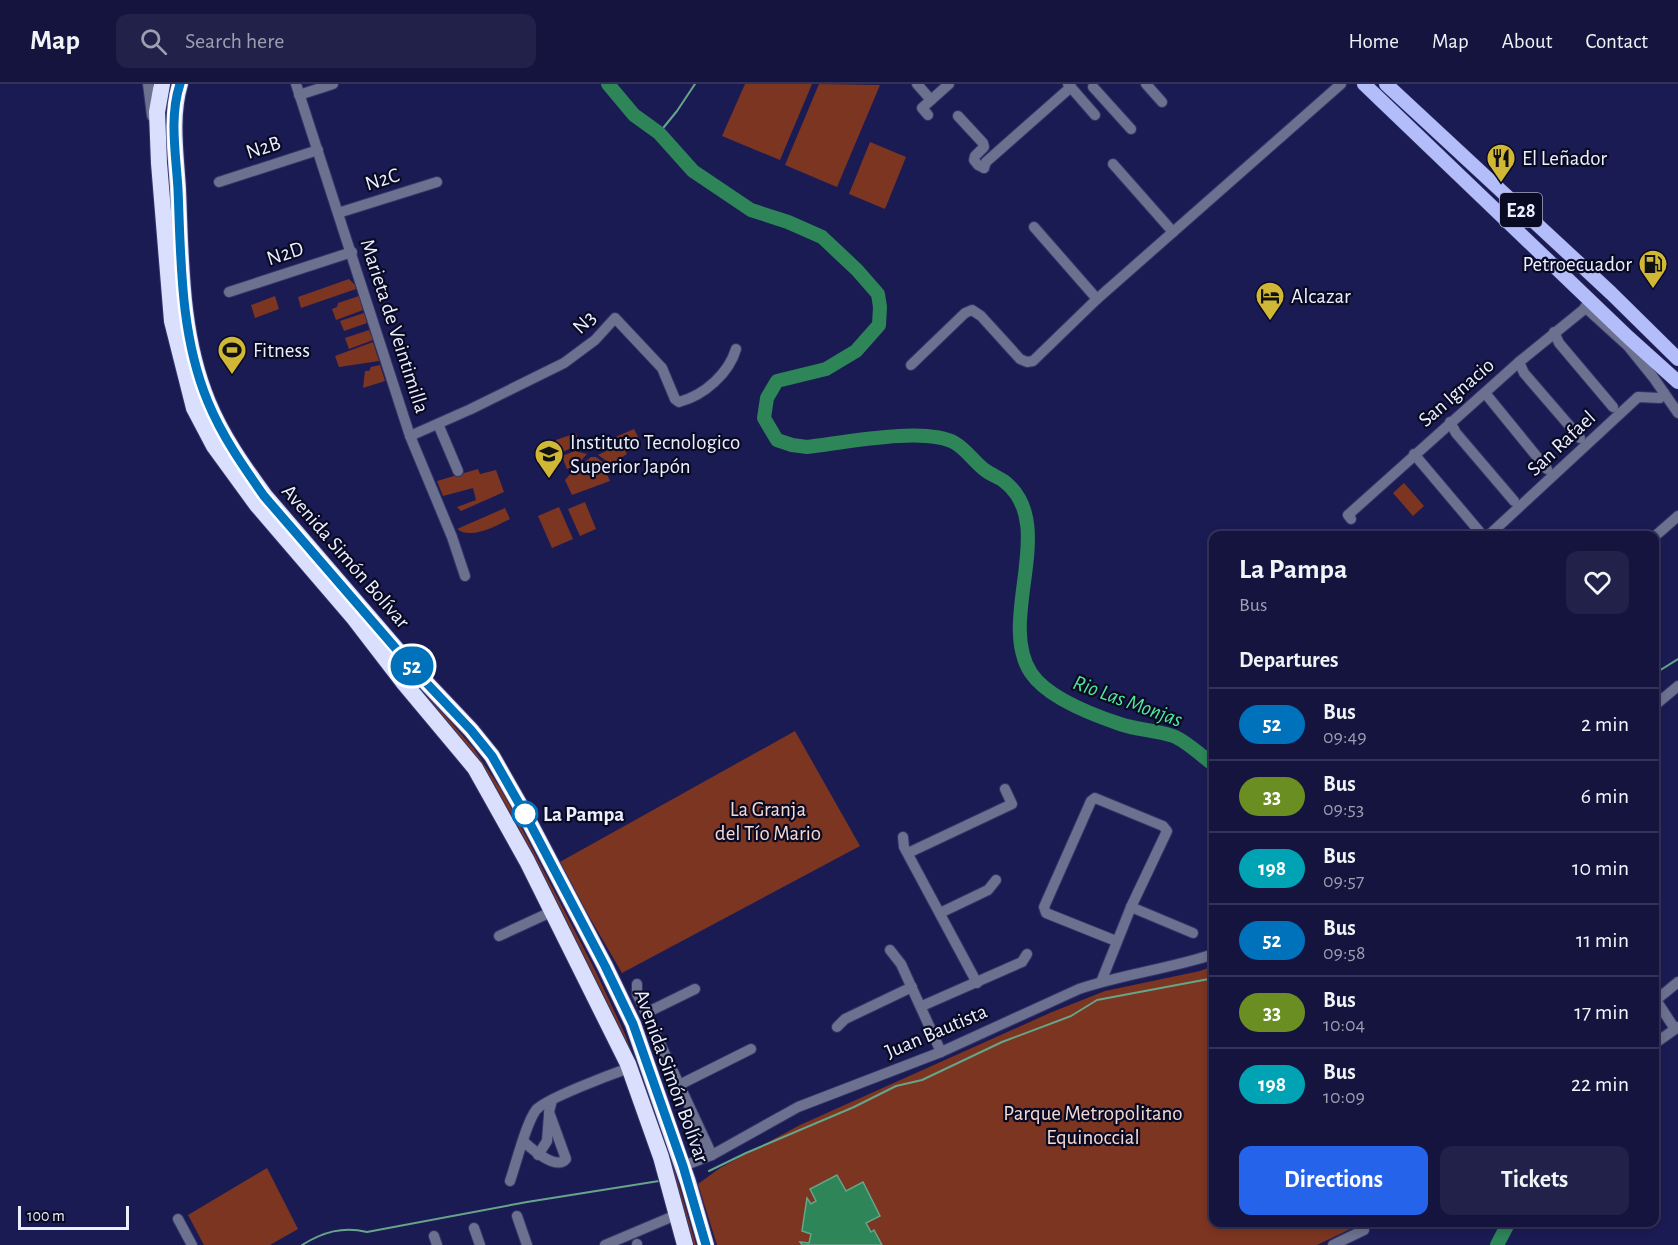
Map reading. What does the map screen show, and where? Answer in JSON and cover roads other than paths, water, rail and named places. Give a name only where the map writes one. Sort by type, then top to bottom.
[{"type":"highway","name":"Avenida Simón Bolívar","points":[[162,84],[157,112],[171,321],[194,408],[224,461],[257,506],[354,618],[404,683],[475,768],[527,861],[629,1068],[661,1157],[685,1245]]},
{"type":"highway","name":"Avenida Simón Bolívar","points":[[180,84],[177,94],[175,129],[185,310],[193,354],[208,401],[228,441],[264,496],[492,756],[605,966],[633,1024],[683,1166],[706,1245]]},
{"type":"main road","name":"E28","points":[[1364,84],[1589,305],[1678,382]]},
{"type":"main road","name":"E28","points":[[1386,84],[1678,358]]},
{"type":"main road","points":[[1628,341],[1642,324]]},
{"type":"street","points":[[148,84],[159,163]]},
{"type":"street","points":[[298,89],[333,84]]},
{"type":"street","points":[[917,84],[931,100]]},
{"type":"street","points":[[928,116],[922,108],[949,84]]},
{"type":"street","points":[[1146,84],[1162,102]]},
{"type":"street","points":[[911,365],[965,313],[972,310],[981,316],[1020,359],[1030,362],[1097,299],[1341,84]]},
{"type":"street","points":[[958,116],[983,143],[984,147],[974,160],[984,168],[986,162],[1052,102],[1073,89],[1094,85],[1131,129]]},
{"type":"street","name":"Marieta de Veintimilla","points":[[298,89],[410,436],[452,537],[465,576]]},
{"type":"street","points":[[1073,89],[1095,115]]},
{"type":"street","name":"N2B","points":[[219,182],[318,150]]},
{"type":"street","points":[[1113,164],[1173,232]]},
{"type":"street","name":"N2C","points":[[338,213],[437,182]]},
{"type":"street","points":[[1034,227],[1097,299]]},
{"type":"street","name":"N2D","points":[[229,292],[352,252]]},
{"type":"street","name":"San Ignacio","points":[[1349,517],[1450,422],[1589,305]]},
{"type":"street","name":"N3","points":[[410,436],[564,363],[595,340],[615,318],[662,368],[675,399],[679,402],[696,395],[716,381],[731,362],[736,349]]},
{"type":"street","points":[[1554,333],[1559,343],[1613,407]]},
{"type":"street","points":[[1628,341],[1678,413]]},
{"type":"street","points":[[1519,362],[1524,373],[1580,438]]},
{"type":"street","points":[[1485,393],[1546,469]]},
{"type":"street","name":"San Rafael","points":[[1485,531],[1638,398],[1660,398],[1664,393]]},
{"type":"street","points":[[1450,422],[1456,433],[1514,501]]},
{"type":"street","points":[[438,424],[458,471]]},
{"type":"street","points":[[1414,454],[1481,531]]},
{"type":"street","points":[[1659,533],[1678,516]]},
{"type":"street","points":[[1659,702],[1678,686]]},
{"type":"street","points":[[908,853],[1012,804],[1005,789]]},
{"type":"street","points":[[1101,982],[1116,941],[1167,831],[1166,828],[1095,798],[1091,801],[1044,907],[1046,914],[1116,941]]},
{"type":"street","points":[[903,837],[904,847],[977,983]]},
{"type":"street","points":[[940,914],[988,890],[996,880]]},
{"type":"street","points":[[1131,907],[1193,933]]},
{"type":"street","points":[[499,936],[551,912]]},
{"type":"street","points":[[890,950],[901,964],[941,1052]]},
{"type":"street","points":[[922,1006],[1022,962],[1027,954]]},
{"type":"street","name":"Juan Bautista","points":[[683,1166],[712,1155],[798,1107],[941,1052],[1071,993],[1101,982],[1184,964],[1209,956]]},
{"type":"street","points":[[1659,998],[1678,982]]},
{"type":"street","points":[[637,984],[636,994],[712,1155]]},
{"type":"street","points":[[837,1027],[845,1019],[912,987]]},
{"type":"street","points":[[646,1013],[695,989]]},
{"type":"street","points":[[1659,1004],[1677,1028],[1659,1041]]},
{"type":"street","points":[[679,1085],[751,1049]]},
{"type":"street","points":[[510,1181],[523,1141],[537,1109],[552,1100],[629,1068]]},
{"type":"street","points":[[538,1155],[547,1141],[552,1100]]},
{"type":"street","points":[[523,1141],[538,1155],[560,1164],[566,1159],[549,1112]]},
{"type":"street","points":[[604,1245],[676,1215]]},
{"type":"street","points":[[517,1216],[526,1245]]},
{"type":"street","points":[[178,1219],[192,1245]]},
{"type":"street","points":[[474,1228],[480,1245]]},
{"type":"street","points":[[1333,1245],[1365,1230]]},
{"type":"waterway","name":"Rio Las Monjas","points":[[608,84],[634,115],[659,133],[693,171],[751,210],[788,222],[822,237],[857,270],[878,294],[879,325],[856,351],[826,369],[777,381],[767,398],[764,418],[777,440],[807,447],[904,436],[941,438],[955,443],[987,472],[1005,482],[1020,500],[1027,523],[1028,547],[1020,627],[1022,651],[1031,673],[1038,682],[1071,704],[1097,716],[1133,728],[1160,732],[1178,738],[1209,761]]},
{"type":"waterway","points":[[659,133],[695,84]]},
{"type":"waterway","points":[[1659,671],[1678,659]]},
{"type":"waterway","points":[[709,1171],[896,1086],[922,1080],[1002,1042],[1071,1016],[1097,1000],[1209,979]]},
{"type":"waterway","points":[[302,1245],[333,1231],[367,1232],[527,1202],[659,1181]]},
{"type":"waterway","name":"Rio Las Monjas","points":[[1497,1245],[1506,1227]]},
{"type":"place","name":"El Leñador","points":[[1501,184]]},
{"type":"place","name":"Petroecuador","points":[[1653,290]]},
{"type":"place","name":"Alcazar","points":[[1270,322]]},
{"type":"place","name":"Fitness","points":[[232,376]]},
{"type":"place","name":"Instituto Tecnologico Superior Japón","points":[[549,480]]},
{"type":"place","name":"La Pampa","points":[[525,814]]},
{"type":"park label","name":"La Granja del Tío Mario","points":[[768,821]]},
{"type":"park label","name":"Parque Metropolitano Equinoccial","points":[[1093,1125]]}]
